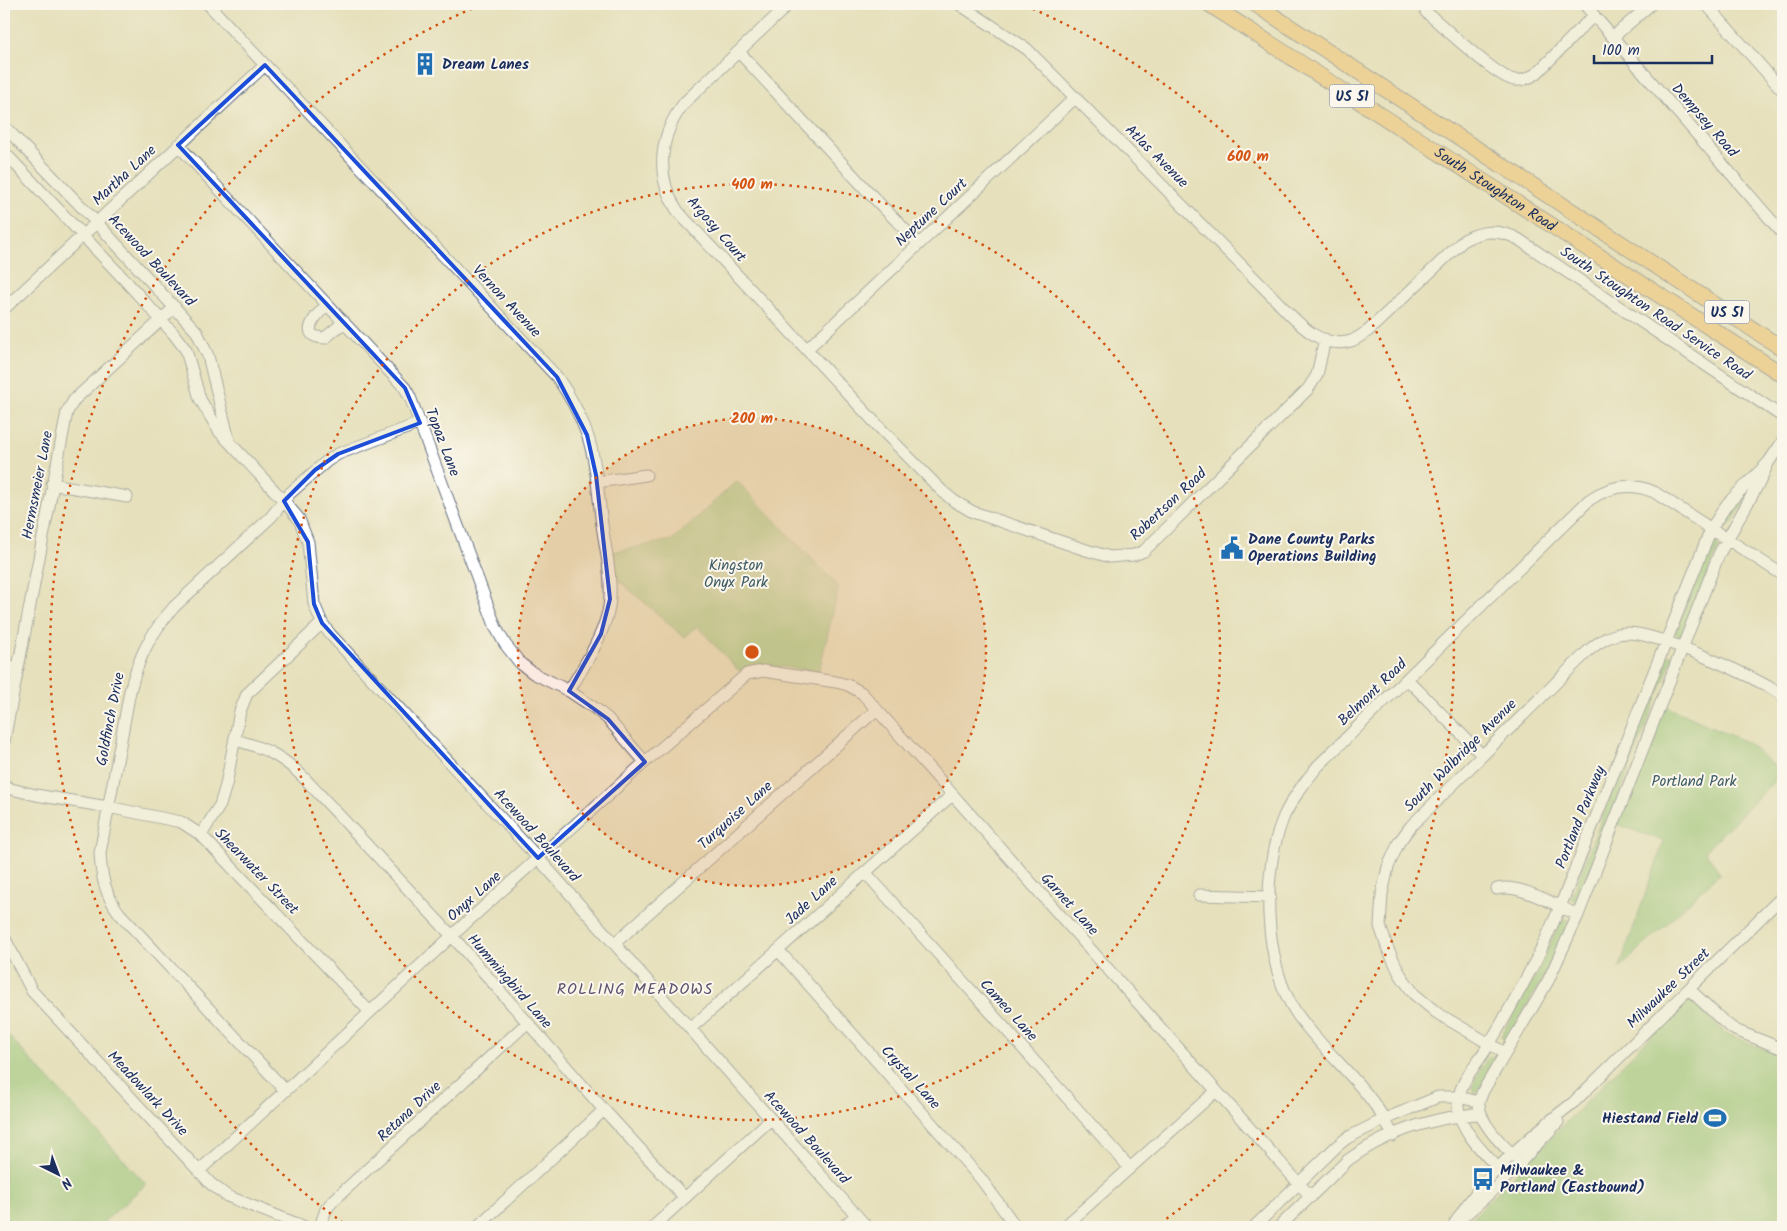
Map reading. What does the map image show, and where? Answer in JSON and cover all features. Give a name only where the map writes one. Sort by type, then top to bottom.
[{"type":"main road","name":"South Stoughton Road","points":[[1208,4],[1783,375]]},
{"type":"main road","name":"South Stoughton Road","points":[[1255,4],[1783,350]]},
{"type":"main road","points":[[1495,189],[1508,169]]},
{"type":"main road","points":[[1671,275],[1783,339]]},
{"type":"street","name":"Vernon Avenue","points":[[208,4],[557,377],[570,398],[587,435],[597,482],[610,599],[601,634],[570,691]]},
{"type":"street","name":"Argosy Court","points":[[789,4],[685,102],[675,115],[665,138],[662,168],[666,186],[677,209],[807,349]]},
{"type":"street","name":"Atlas Avenue","points":[[959,4],[1027,48],[1301,325],[1311,333],[1324,339]]},
{"type":"street","name":"Dempsey Road","points":[[1584,4],[1782,231]]},
{"type":"street","points":[[1613,37],[1651,4]]},
{"type":"street","points":[[1706,4],[1783,91]]},
{"type":"street","points":[[1426,12],[1498,72],[1516,80],[1531,77],[1537,73],[1594,15]]},
{"type":"street","points":[[739,52],[919,244]]},
{"type":"street","name":"Martha Lane","points":[[4,309],[265,65]]},
{"type":"street","name":"Neptune Court","points":[[807,349],[1076,97]]},
{"type":"street","name":"Acewood Boulevard","points":[[4,126],[198,332],[208,356],[229,442]]},
{"type":"street","name":"Topaz Lane","points":[[178,145],[405,388],[496,628],[514,658],[533,674],[570,691],[608,719],[645,762]]},
{"type":"street","name":"Acewood Boulevard","points":[[4,152],[161,320],[186,350],[200,399],[218,431],[299,519],[308,542],[314,604],[322,623],[330,634],[538,858],[867,1227]]},
{"type":"street","name":"South Stoughton Road Service Road","points":[[1324,339],[1336,342],[1352,341],[1368,331],[1453,248],[1481,232],[1498,232],[1518,239],[1783,417]]},
{"type":"street","points":[[327,305],[311,322],[310,329],[313,335],[318,338],[325,338],[344,322]]},
{"type":"street","name":"Hermsmeier Lane","points":[[4,741],[67,412],[74,400],[175,307]]},
{"type":"street","name":"Robertson Road","points":[[807,349],[893,441],[954,501],[973,512],[1086,550],[1114,557],[1134,555],[1144,551],[1308,389],[1316,375],[1324,339]]},
{"type":"street","name":"Goldfinch Drive","points":[[285,1090],[112,904],[101,876],[100,852],[130,691],[136,667],[161,621],[271,516],[289,494],[314,470],[338,454],[420,424]]},
{"type":"street","name":"Portland Parkway","points":[[1480,1108],[1483,1091],[1548,981],[1578,915],[1726,538],[1783,440]]},
{"type":"street","name":"Portland Parkway","points":[[1503,1173],[1467,1132],[1460,1117],[1459,1097],[1465,1082],[1489,1045],[1541,951],[1711,530],[1727,504],[1768,464]]},
{"type":"street","points":[[597,482],[646,475]]},
{"type":"street","points":[[52,484],[126,497]]},
{"type":"street","name":"Belmont Road","points":[[1393,1136],[1385,1119],[1366,1094],[1297,1014],[1287,997],[1274,957],[1270,928],[1270,897],[1275,844],[1284,817],[1296,794],[1318,766],[1588,500],[1603,491],[1628,486],[1648,490],[1783,575]]},
{"type":"street","points":[[201,834],[220,805],[241,705],[248,694],[322,623]]},
{"type":"street","name":"South Walbridge Avenue","points":[[1505,1053],[1437,1013],[1414,994],[1400,974],[1387,947],[1380,926],[1382,894],[1388,867],[1399,842],[1411,826],[1599,642],[1617,635],[1628,633],[1645,636],[1682,648],[1742,674],[1783,696]]},
{"type":"street","points":[[4,666],[17,668]]},
{"type":"street","name":"Onyx Lane","points":[[200,1170],[538,858],[747,674],[763,671],[782,673]]},
{"type":"street","name":"Garnet Lane","points":[[782,673],[848,685],[862,693],[1311,1197]]},
{"type":"street","points":[[1407,679],[1482,755]]},
{"type":"street","name":"Turquoise Lane","points":[[614,943],[876,710]]},
{"type":"street","name":"Hummingbird Lane","points":[[235,740],[257,746],[278,756],[291,765],[452,936],[604,1110],[685,1198]]},
{"type":"street","name":"Shearwater Street","points":[[4,785],[11,789],[180,822],[201,834],[370,1012]]},
{"type":"street","name":"Jade Lane","points":[[690,1028],[952,795]]},
{"type":"street","name":"Cameo Lane","points":[[865,872],[1130,1168]]},
{"type":"street","points":[[1497,889],[1513,888],[1578,915]]},
{"type":"street","points":[[1199,895],[1270,897]]},
{"type":"street","name":"Milwaukee Street","points":[[1455,1226],[1482,1202],[1503,1173],[1517,1158],[1564,1116],[1574,1102],[1783,896]]},
{"type":"street","name":"Meadowlark Drive","points":[[4,937],[32,991],[211,1184],[227,1196],[305,1227]]},
{"type":"street","name":"Crystal Lane","points":[[778,950],[975,1172],[1016,1227]]},
{"type":"street","points":[[1689,989],[1734,1030],[1783,1049]]},
{"type":"street","name":"Retana Drive","points":[[320,1227],[326,1209],[334,1200],[527,1023]]},
{"type":"street","points":[[1064,1227],[1216,1091]]},
{"type":"street","points":[[1254,1227],[1342,1142],[1385,1119],[1438,1097],[1459,1097],[1480,1108],[1493,1133],[1517,1158]]},
{"type":"street","points":[[1279,1227],[1348,1160],[1358,1153],[1393,1136],[1431,1121],[1460,1117],[1480,1108]]},
{"type":"street","points":[[476,1227],[604,1110]]},
{"type":"street","points":[[654,1227],[771,1120]]},
{"type":"street","points":[[843,1227],[856,1215]]},
{"type":"highlighted area","points":[[265,65],[557,377],[587,435],[596,475],[610,599],[601,634],[569,691],[608,719],[645,762],[538,858],[322,623],[314,604],[308,542],[284,501],[315,470],[338,454],[420,423],[405,388],[178,145]]},
{"type":"green space","name":"Kingston Onyx Park","points":[[737,481],[839,587],[819,671],[754,664],[739,671],[697,626],[684,637],[615,577],[613,552],[672,540]]},
{"type":"green space","points":[[1755,485],[1731,524],[1724,524],[1723,521],[1726,515]]},
{"type":"green space","points":[[1716,542],[1719,547],[1682,636],[1679,637],[1675,632],[1711,544]]},
{"type":"green space","points":[[1671,654],[1673,656],[1579,899],[1573,900],[1571,897],[1665,657]]},
{"type":"green space","name":"Portland Park","points":[[1663,705],[1748,743],[1782,773],[1705,851],[1720,873],[1619,969],[1664,841],[1616,824]]},
{"type":"green space","points":[[1565,918],[1569,922],[1546,973],[1507,1040],[1504,1040],[1501,1036],[1534,978],[1560,922]]},
{"type":"green space","points":[[1688,998],[1725,1033],[1783,1057],[1783,1227],[1478,1227],[1471,1219]]},
{"type":"green space","points":[[4,1031],[146,1184],[98,1227],[4,1227]]},
{"type":"green space","points":[[1492,1056],[1496,1062],[1477,1093],[1475,1093],[1472,1088],[1477,1075],[1488,1058]]},
{"type":"place","name":"Dream Lanes","points":[[425,64]]},
{"type":"place","name":"Dane County Parks Operations Building","points":[[1232,548]]},
{"type":"place","name":"Hiestand Field","points":[[1715,1118]]},
{"type":"place","name":"Milwaukee & Portland (Eastbound)","points":[[1483,1179]]},
{"type":"district","name":"ROLLING MEADOWS","points":[[635,988]]}]
